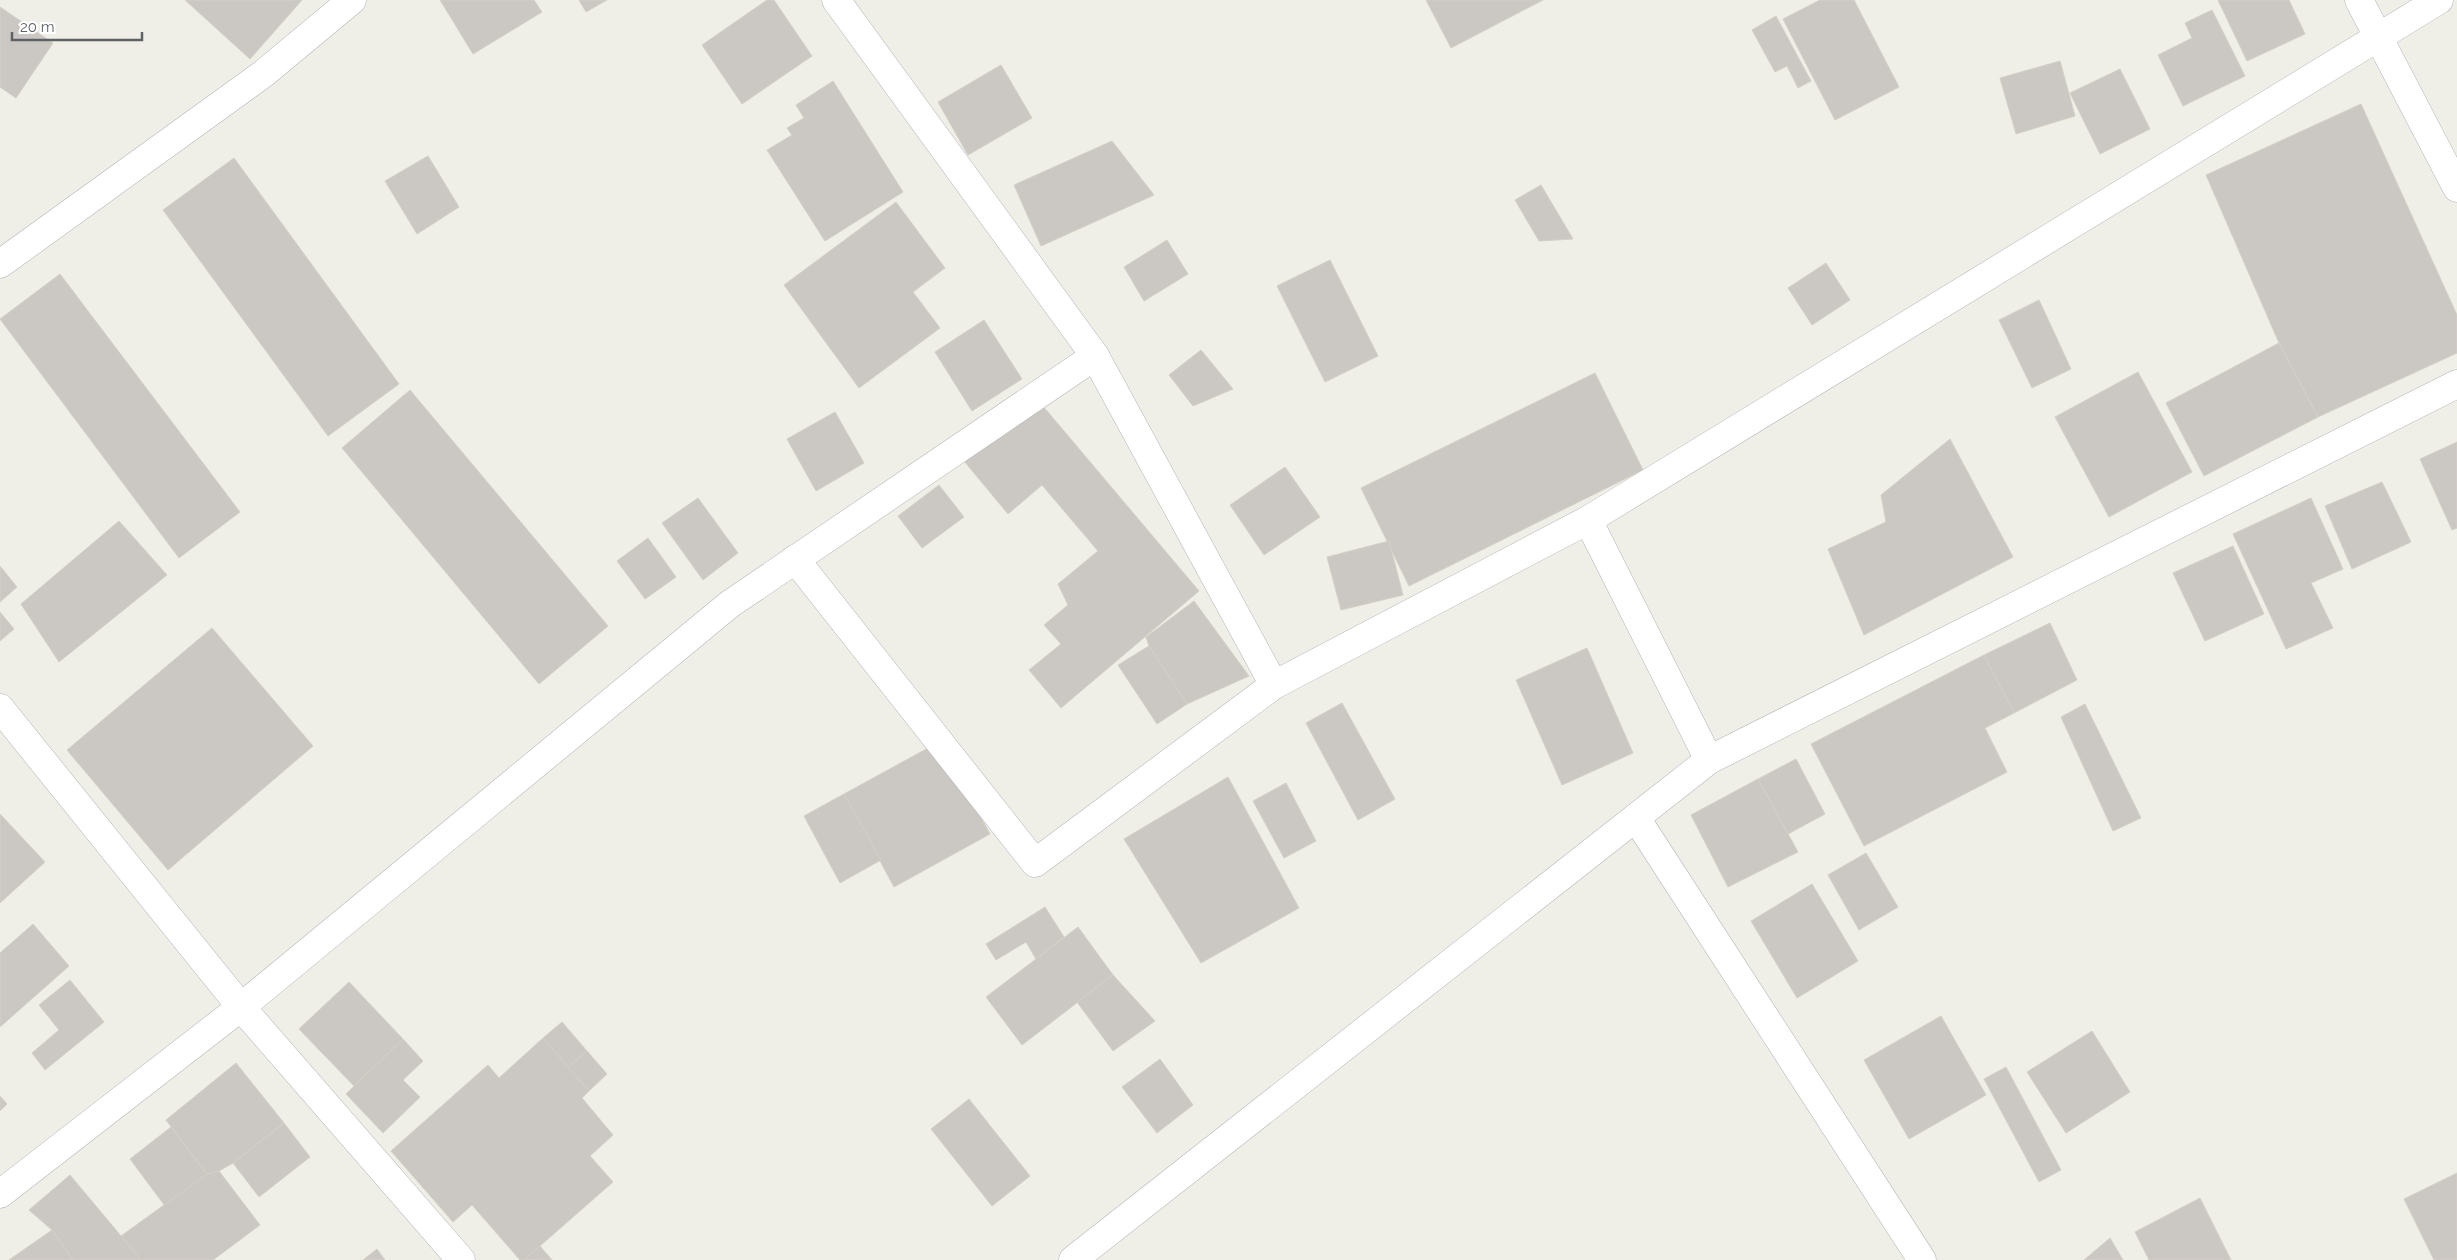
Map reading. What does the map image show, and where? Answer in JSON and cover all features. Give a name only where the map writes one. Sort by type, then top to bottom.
[{"type":"street","points":[[0,264],[263,74],[352,0]]},
{"type":"street","points":[[836,0],[1095,356],[1274,685]]},
{"type":"street","points":[[2360,0],[2457,188]]},
{"type":"street","points":[[795,559],[1035,863],[1274,685],[1588,520],[2438,0]]},
{"type":"street","points":[[0,1194],[241,1007],[730,604],[1095,356]]},
{"type":"street","points":[[1073,1260],[1708,760],[2457,384]]},
{"type":"street","points":[[1588,520],[1708,760]]},
{"type":"street","points":[[0,708],[241,1007],[461,1260]]},
{"type":"street","points":[[1636,818],[1922,1260]]},
{"type":"building","points":[[185,0],[302,0],[250,59]]},
{"type":"building","points":[[440,0],[534,0],[542,12],[473,54]]},
{"type":"building","points":[[579,0],[607,0],[586,12]]},
{"type":"building","points":[[767,0],[774,0],[812,56],[742,104],[702,45]]},
{"type":"building","points":[[1426,0],[1543,0],[1451,48]]},
{"type":"building","points":[[1820,0],[1854,0],[1899,87],[1835,120],[1783,19]]},
{"type":"building","points":[[2218,0],[2289,0],[2305,34],[2247,61]]},
{"type":"building","points":[[0,7],[53,43],[16,98],[0,87]]},
{"type":"building","points":[[2212,10],[2245,76],[2183,106],[2158,55],[2192,38],[2185,23]]},
{"type":"building","points":[[1776,16],[1811,81],[1798,88],[1787,66],[1775,72],[1752,30]]},
{"type":"building","points":[[2060,61],[2075,116],[2016,134],[2000,78]]},
{"type":"building","points":[[1001,65],[1032,118],[968,155],[938,102]]},
{"type":"building","points":[[2120,69],[2150,129],[2100,154],[2070,93]]},
{"type":"building","points":[[833,81],[903,192],[825,241],[767,150],[792,135],[787,128],[804,118],[796,105]]},
{"type":"building","points":[[2361,104],[2457,315],[2457,353],[2318,417],[2279,343],[2206,175]]},
{"type":"building","points":[[1112,141],[1154,195],[1041,246],[1014,185]]},
{"type":"building","points":[[428,156],[459,207],[417,234],[385,181]]},
{"type":"building","points":[[234,158],[399,384],[328,436],[163,210]]},
{"type":"building","points":[[1541,185],[1573,239],[1539,241],[1515,200]]},
{"type":"building","points":[[896,202],[945,268],[913,292],[940,328],[859,388],[784,285]]},
{"type":"building","points":[[1167,240],[1188,274],[1144,301],[1124,267]]},
{"type":"building","points":[[1330,260],[1378,356],[1325,382],[1277,286]]},
{"type":"building","points":[[1826,263],[1850,300],[1812,325],[1788,288]]},
{"type":"building","points":[[60,274],[240,512],[179,558],[0,319]]},
{"type":"building","points":[[2039,300],[2071,369],[2032,388],[1999,320]]},
{"type":"building","points":[[984,320],[1022,379],[972,411],[935,352]]},
{"type":"building","points":[[2279,343],[2318,417],[2204,476],[2166,403]]},
{"type":"building","points":[[1201,350],[1233,389],[1193,406],[1169,375]]},
{"type":"building","points":[[2138,372],[2192,472],[2109,517],[2055,417]]},
{"type":"building","points":[[1595,373],[1643,470],[1409,586],[1361,488]]},
{"type":"building","points":[[410,390],[608,626],[539,684],[342,448]]},
{"type":"building","points":[[1037,399],[1199,591],[1061,708],[1029,670],[1061,644],[1044,625],[1068,605],[1058,584],[1098,551],[1042,485],[1008,514],[964,461]]},
{"type":"building","points":[[835,412],[864,463],[816,491],[787,439]]},
{"type":"building","points":[[1950,439],[2013,557],[1864,635],[1828,549],[1886,522],[1881,495]]},
{"type":"building","points":[[2457,442],[2457,528],[2452,530],[2420,459]]},
{"type":"building","points":[[1285,467],[1320,517],[1264,555],[1230,505]]},
{"type":"building","points":[[2382,482],[2411,542],[2352,569],[2325,506]]},
{"type":"building","points":[[939,485],[964,517],[922,548],[898,516]]},
{"type":"building","points":[[698,498],[738,553],[703,580],[662,523]]},
{"type":"building","points":[[2311,498],[2343,569],[2311,583],[2333,628],[2286,649],[2233,534]]},
{"type":"building","points":[[119,521],[167,575],[59,662],[21,604]]},
{"type":"building","points":[[648,538],[676,577],[645,599],[617,561]]},
{"type":"building","points":[[1389,541],[1403,595],[1341,610],[1327,557]]},
{"type":"building","points":[[2233,546],[2264,614],[2205,641],[2173,573]]},
{"type":"building","points":[[0,566],[17,587],[0,602]]},
{"type":"building","points":[[1194,601],[1249,676],[1187,704],[1149,646],[1146,637]]},
{"type":"building","points":[[0,612],[14,629],[0,641]]},
{"type":"building","points":[[2050,623],[2077,680],[2014,713],[1984,655]]},
{"type":"building","points":[[212,628],[313,746],[168,870],[67,750]]},
{"type":"building","points":[[1149,646],[1187,704],[1157,724],[1118,665]]},
{"type":"building","points":[[1587,648],[1633,753],[1562,785],[1516,680]]},
{"type":"building","points":[[1984,655],[2014,713],[1985,728],[2007,772],[1864,846],[1811,744]]},
{"type":"building","points":[[1342,703],[1395,799],[1358,820],[1306,723]]},
{"type":"building","points":[[2085,704],[2141,818],[2113,831],[2061,717]]},
{"type":"building","points":[[939,742],[990,834],[894,887],[844,794]]},
{"type":"building","points":[[1796,759],[1825,814],[1788,834],[1758,779]]},
{"type":"building","points":[[1228,777],[1299,908],[1201,963],[1124,839]]},
{"type":"building","points":[[1758,779],[1798,852],[1728,887],[1691,815]]},
{"type":"building","points":[[1286,783],[1316,841],[1284,858],[1253,801]]},
{"type":"building","points":[[844,794],[881,860],[840,883],[804,816]]},
{"type":"building","points":[[0,814],[45,862],[0,903]]},
{"type":"building","points":[[1866,853],[1898,907],[1859,930],[1828,875]]},
{"type":"building","points":[[1812,884],[1858,961],[1797,998],[1751,921]]},
{"type":"building","points":[[1045,907],[1064,937],[1036,959],[1026,942],[996,960],[986,944]]},
{"type":"building","points":[[33,924],[69,966],[0,1027],[0,953]]},
{"type":"building","points":[[1078,927],[1113,975],[1022,1045],[986,997]]},
{"type":"building","points":[[1113,975],[1155,1021],[1113,1051],[1077,1002]]},
{"type":"building","points":[[70,980],[104,1022],[45,1070],[32,1053],[59,1030],[39,1005]]},
{"type":"building","points":[[349,982],[403,1039],[354,1086],[299,1029]]},
{"type":"building","points":[[1941,1016],[1986,1095],[1909,1139],[1864,1060]]},
{"type":"building","points":[[562,1022],[587,1051],[568,1067],[543,1038]]},
{"type":"building","points":[[2092,1031],[2130,1092],[2066,1133],[2027,1072]]},
{"type":"building","points":[[543,1038],[589,1091],[582,1098],[613,1135],[590,1156],[613,1182],[524,1260],[520,1260],[472,1205],[453,1222],[391,1151],[488,1065],[499,1078]]},
{"type":"building","points":[[403,1039],[423,1061],[403,1080],[420,1097],[383,1133],[346,1094]]},
{"type":"building","points":[[587,1051],[607,1074],[589,1091],[568,1067]]},
{"type":"building","points":[[1160,1059],[1193,1105],[1157,1133],[1122,1087]]},
{"type":"building","points":[[236,1063],[284,1123],[233,1163],[219,1171],[207,1174],[166,1120]]},
{"type":"building","points":[[2006,1067],[2061,1170],[2039,1182],[1984,1079]]},
{"type":"building","points":[[0,1096],[7,1104],[0,1111]]},
{"type":"building","points":[[969,1099],[1030,1176],[992,1206],[931,1129]]},
{"type":"building","points":[[284,1123],[310,1157],[259,1197],[233,1163]]},
{"type":"building","points":[[171,1127],[207,1174],[165,1206],[130,1159]]},
{"type":"building","points":[[219,1171],[260,1225],[213,1260],[141,1260],[121,1236],[207,1174]]},
{"type":"building","points":[[2457,1173],[2457,1260],[2434,1260],[2404,1199]]},
{"type":"building","points":[[70,1175],[141,1260],[73,1260],[52,1230],[29,1210]]},
{"type":"building","points":[[2200,1198],[2231,1260],[2149,1260],[2135,1232]]},
{"type":"building","points":[[52,1230],[73,1260],[9,1260]]},
{"type":"building","points":[[2110,1238],[2123,1260],[2084,1260]]},
{"type":"building","points":[[540,1246],[552,1260],[524,1260]]},
{"type":"building","points":[[377,1249],[385,1260],[363,1260]]}]
